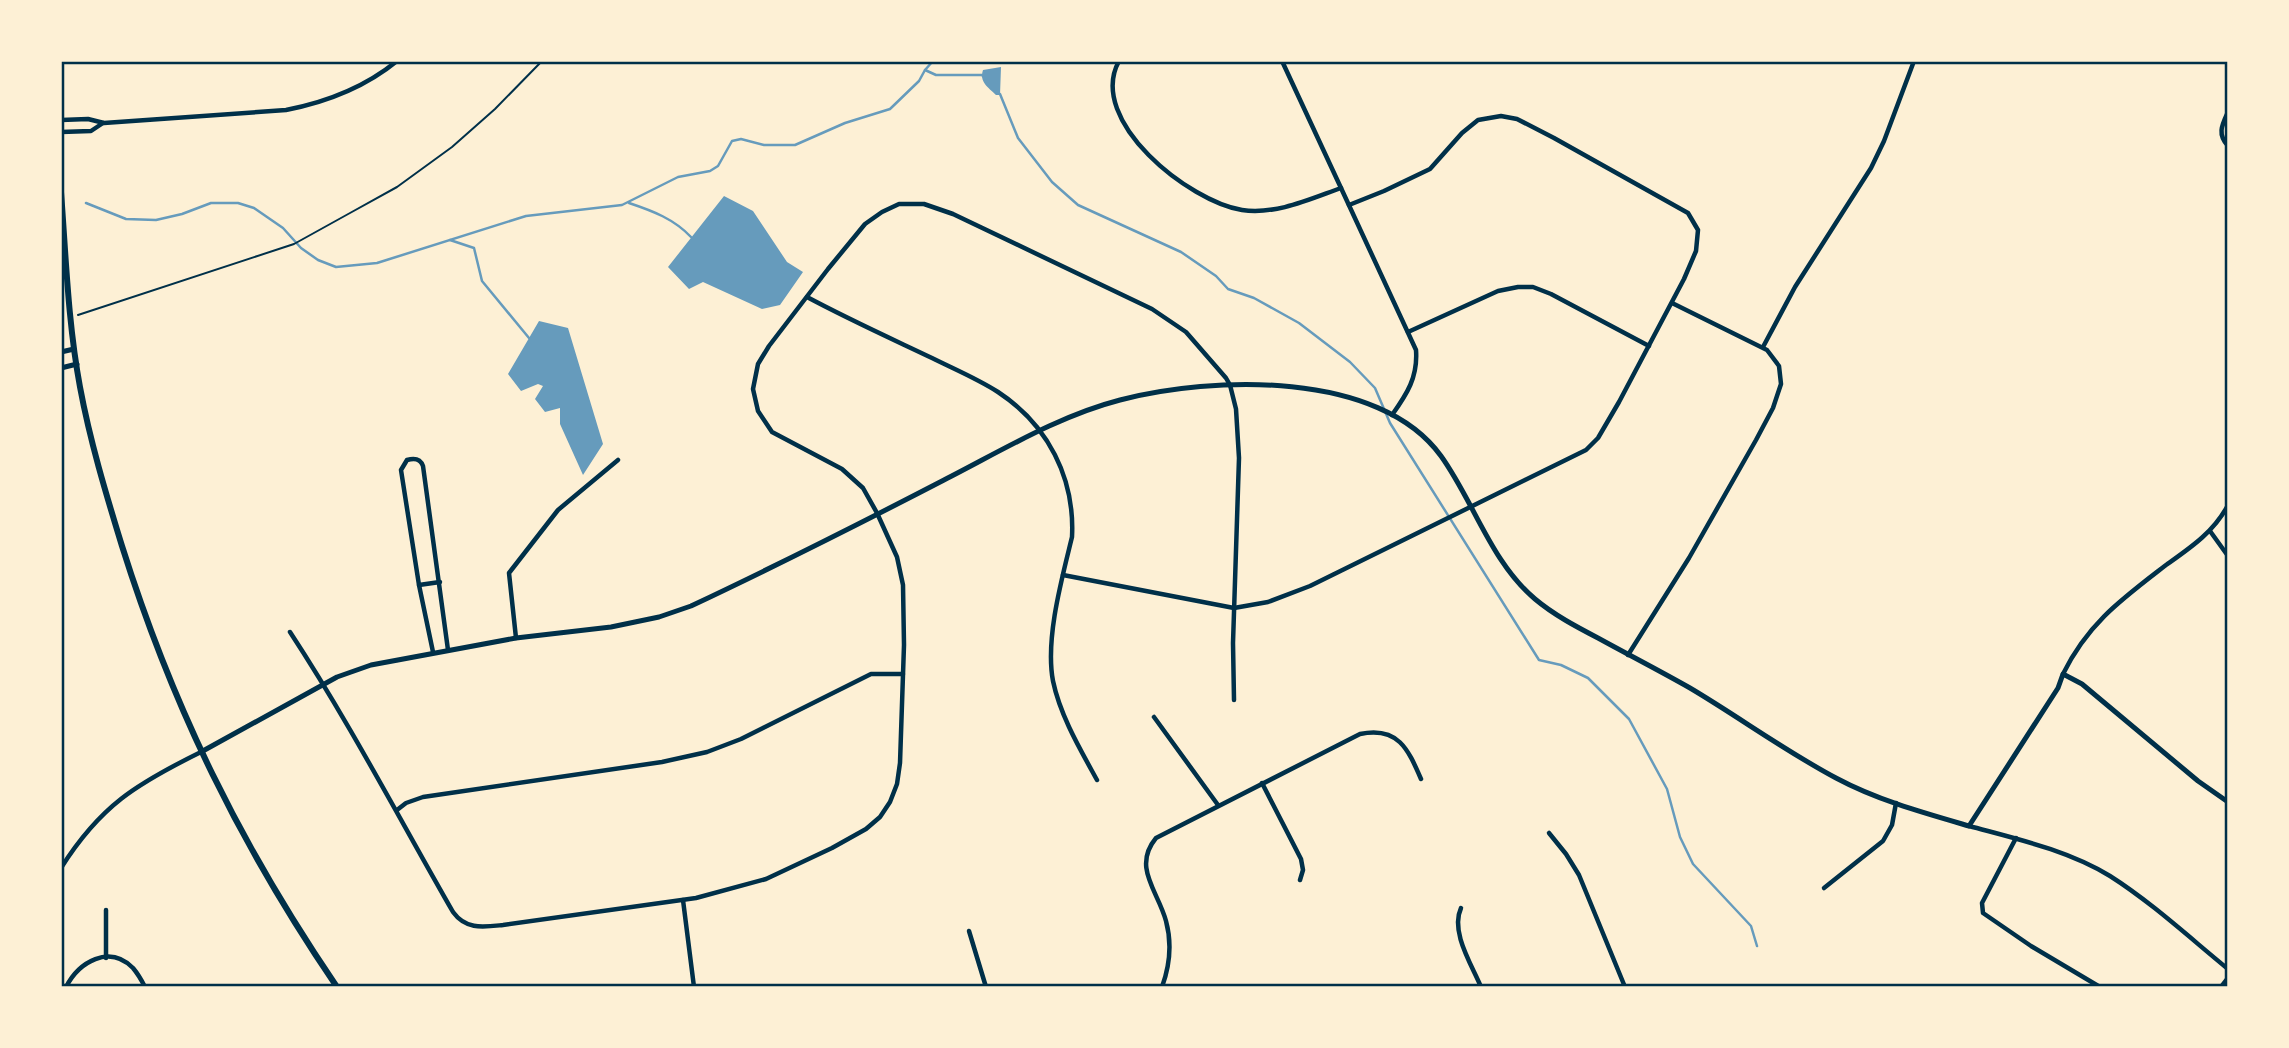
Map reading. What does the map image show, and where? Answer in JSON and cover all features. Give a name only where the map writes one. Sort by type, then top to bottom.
[{"type":"main road","points":[[61,192],[74,349],[80,386],[99,469],[133,581],[168,680],[234,820],[274,891],[337,987]]},
{"type":"street","points":[[61,120],[88,119],[104,123],[242,114],[299,107],[349,92],[397,61]]},
{"type":"street","points":[[1119,61],[1114,78],[1114,96],[1125,126],[1172,176],[1194,192],[1231,208],[1261,211],[1341,188]]},
{"type":"street","points":[[1282,61],[1416,350],[1414,377],[1407,394],[1392,415]]},
{"type":"street","points":[[1763,347],[1795,287],[1871,168],[1914,61]]},
{"type":"street","points":[[2228,112],[2221,134],[2228,146]]},
{"type":"street","points":[[1063,575],[1234,608],[1268,603],[1592,444],[1614,412],[1672,303],[1698,244],[1698,230],[1691,217],[1517,119],[1502,116],[1478,120],[1454,140],[1430,169],[1349,205]]},
{"type":"street","points":[[61,132],[91,131],[104,123]]},
{"type":"street","points":[[290,632],[324,684],[453,912],[460,921],[471,926],[503,925],[683,900],[730,890],[766,879],[850,838],[880,817],[893,794],[899,773],[903,584],[893,544],[863,488],[848,473],[779,438],[766,426],[756,406],[753,389],[758,364],[782,328],[858,231],[873,217],[899,204],[925,204],[953,214],[1164,316],[1198,344],[1230,385],[1238,421],[1239,458],[1234,700]]},
{"type":"street","points":[[1408,332],[1498,291],[1533,287],[1649,346]]},
{"type":"street","points":[[807,298],[995,390],[1018,407],[1055,452],[1070,497],[1072,537],[1051,648],[1051,672],[1072,731],[1097,780]]},
{"type":"street","points":[[1628,655],[1710,522],[1773,408],[1781,383],[1781,373],[1776,360],[1763,347],[1672,303]]},
{"type":"street","points":[[61,352],[74,349]]},
{"type":"street","points":[[61,368],[77,364]]},
{"type":"street","points":[[61,868],[87,830],[108,809],[151,778],[324,684],[371,665],[516,638],[611,627],[675,612],[762,572],[1062,420],[1118,400],[1170,390],[1230,385],[1323,390],[1365,402],[1392,415],[1418,432],[1436,450],[1489,539],[1525,589],[1556,613],[1698,693],[1834,777],[1896,803],[2016,838],[2075,859],[2111,877],[2228,969]]},
{"type":"street","points":[[433,653],[401,470],[407,460],[414,458],[420,460],[423,466],[448,650]]},
{"type":"street","points":[[516,638],[509,573],[558,510],[618,460]]},
{"type":"street","points":[[1969,826],[2058,688],[2063,674],[2085,637],[2101,617],[2210,531],[2228,505]]},
{"type":"street","points":[[2210,531],[2228,556]]},
{"type":"street","points":[[419,585],[440,582]]},
{"type":"street","points":[[397,810],[406,803],[423,797],[662,762],[707,752],[741,739],[871,674],[903,674]]},
{"type":"street","points":[[2063,674],[2082,684],[2198,781],[2228,802]]},
{"type":"street","points":[[1154,717],[1218,805]]},
{"type":"street","points":[[1162,987],[1168,964],[1169,934],[1162,909],[1147,877],[1146,856],[1152,843],[1164,832],[1360,734],[1373,732],[1392,736],[1402,743],[1422,779]]},
{"type":"street","points":[[1262,783],[1301,859],[1303,870],[1300,880]]},
{"type":"street","points":[[1824,888],[1882,841],[1892,825],[1896,803]]},
{"type":"street","points":[[1549,833],[1579,875],[1625,987]]},
{"type":"street","points":[[2016,838],[1982,902],[1983,913],[2031,946],[2100,987]]},
{"type":"street","points":[[683,900],[694,987]]},
{"type":"street","points":[[1461,908],[1458,917],[1459,931],[1481,987]]},
{"type":"street","points":[[106,910],[106,958]]},
{"type":"street","points":[[969,931],[986,987]]},
{"type":"street","points":[[66,987],[83,964],[106,958],[128,964],[145,987]]},
{"type":"street","points":[[2221,987],[2228,978]]},
{"type":"path","points":[[72,317],[294,244],[397,187],[452,147],[495,109],[542,61]]},
{"type":"water","points":[[1001,67],[1000,95],[996,95],[985,84],[982,74],[983,70]]},
{"type":"water","points":[[724,196],[753,211],[787,262],[803,272],[780,305],[762,309],[703,282],[689,289],[668,267]]},
{"type":"water","points":[[539,321],[568,328],[603,444],[583,475],[560,424],[560,408],[545,412],[535,399],[543,386],[538,384],[521,391],[508,374]]},
{"type":"waterway","points":[[86,203],[126,219],[156,220],[211,203],[238,203],[254,208],[283,228],[301,248],[318,260],[336,267],[377,263],[526,216],[622,205],[678,177],[710,171],[718,166],[732,141],[741,139],[764,145],[795,145],[845,123],[890,109],[919,81],[933,61]]},
{"type":"waterway","points":[[925,70],[936,75],[984,77]]},
{"type":"waterway","points":[[1000,94],[1018,138],[1052,182],[1078,205],[1181,252],[1216,276],[1228,289],[1254,298],[1299,323],[1350,362],[1375,388],[1390,423],[1539,660],[1561,665],[1588,678],[1629,719],[1667,789],[1680,837],[1693,864],[1751,926],[1757,946]]},
{"type":"waterway","points":[[629,203],[663,216],[691,237]]},
{"type":"waterway","points":[[450,240],[474,248],[482,281],[529,338]]}]
